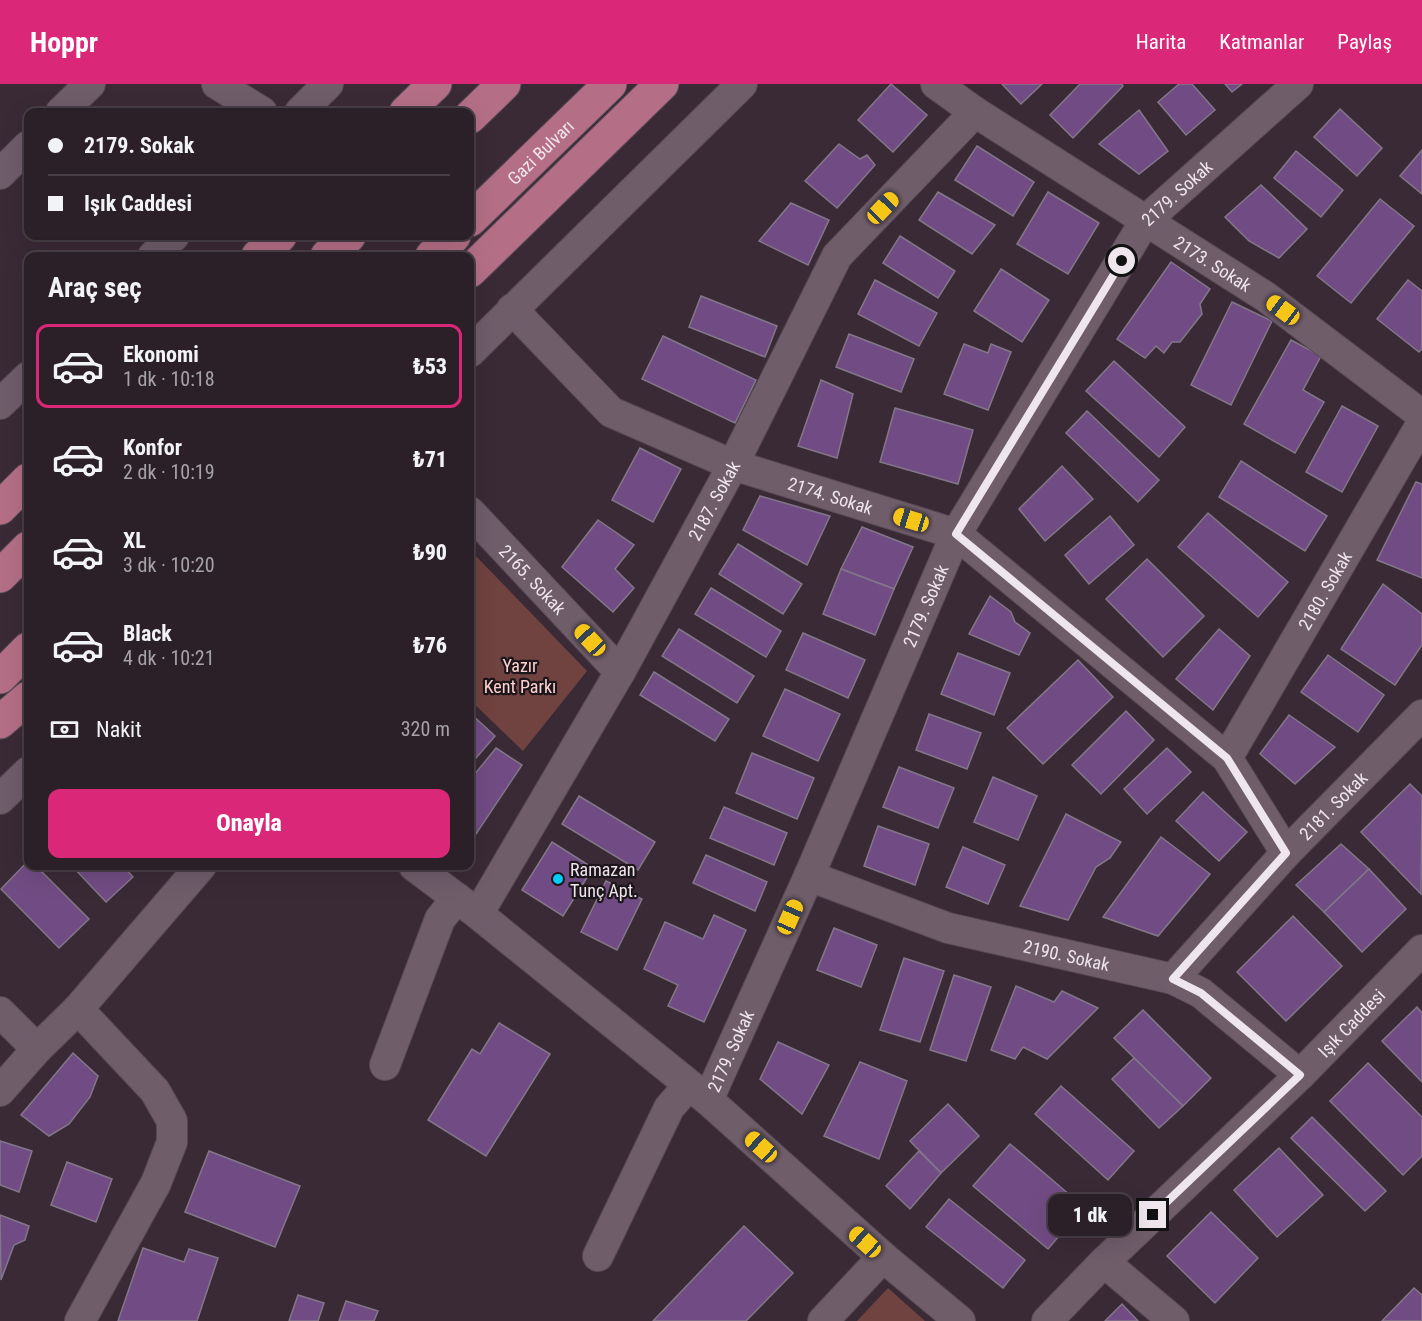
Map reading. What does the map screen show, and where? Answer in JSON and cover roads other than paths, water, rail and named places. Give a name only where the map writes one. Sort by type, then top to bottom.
[{"type":"highway","points":[[410,108],[435,84]]},
{"type":"highway","points":[[474,113],[504,84]]},
{"type":"highway","name":"Gazi Bulvarı","points":[[474,216],[610,84]]},
{"type":"highway","points":[[474,268],[662,84]]},
{"type":"highway","points":[[262,252],[276,240]]},
{"type":"highway","points":[[331,252],[345,240]]},
{"type":"highway","points":[[436,252],[450,240]]},
{"type":"highway","points":[[0,508],[24,484]]},
{"type":"highway","points":[[0,576],[24,552]]},
{"type":"highway","points":[[0,677],[24,653]]},
{"type":"highway","points":[[0,722],[24,701]]},
{"type":"street","points":[[65,108],[90,84]]},
{"type":"street","points":[[217,84],[256,108]]},
{"type":"street","points":[[304,108],[328,84]]},
{"type":"street","points":[[474,348],[742,84]]},
{"type":"street","name":"2173. Sokak","points":[[936,84],[975,112],[1266,297],[1422,415]]},
{"type":"street","name":"2179. Sokak","points":[[598,1256],[669,1108],[699,1092],[809,876],[956,534],[1145,221],[1298,84]]},
{"type":"street","name":"2187. Sokak","points":[[385,1065],[440,919],[467,906],[620,672],[733,465],[837,256],[975,112]]},
{"type":"street","points":[[0,174],[24,150]]},
{"type":"street","points":[[157,252],[170,240]]},
{"type":"street","name":"2174. Sokak","points":[[512,309],[610,412],[733,465],[956,534],[1227,758],[1286,853]]},
{"type":"street","points":[[0,404],[24,381]]},
{"type":"street","name":"2180. Sokak","points":[[1227,758],[1422,423]]},
{"type":"street","name":"2165. Sokak","points":[[474,517],[620,672]]},
{"type":"street","name":"2181. Sokak","points":[[1173,979],[1286,853],[1422,714]]},
{"type":"street","points":[[0,799],[24,776]]},
{"type":"street","points":[[0,1091],[37,1049],[78,1009],[198,870]]},
{"type":"street","points":[[419,870],[699,1092],[883,1257],[960,1321]]},
{"type":"street","name":"2190. Sokak","points":[[809,876],[948,928],[1173,979],[1201,993],[1300,1075]]},
{"type":"street","name":"Işık Caddesi","points":[[1047,1321],[1104,1262],[1300,1075],[1422,950]]},
{"type":"street","points":[[78,1009],[155,1091],[172,1121],[172,1142],[156,1183],[80,1321]]},
{"type":"street","points":[[0,1012],[37,1049]]},
{"type":"street","points":[[823,1321],[883,1257]]},
{"type":"street","points":[[1104,1262],[1174,1321]]},
{"type":"place","name":"Ramazan Tunç Apt.","points":[[558,879]]},
{"type":"park label","name":"Yazır Kent Parkı","points":[[520,675]]}]
